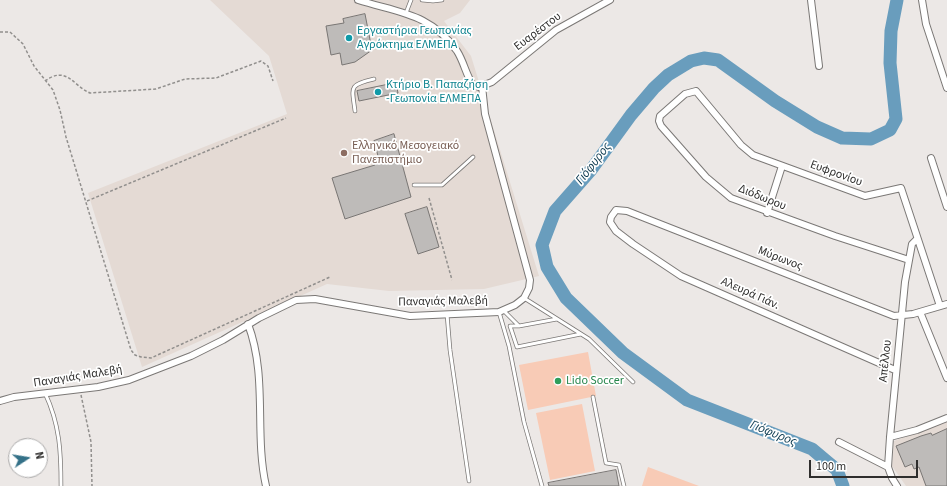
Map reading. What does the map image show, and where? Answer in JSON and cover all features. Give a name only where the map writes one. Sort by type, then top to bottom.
[{"type":"street","points":[[358,0],[406,13],[427,22],[443,34],[460,56],[472,85],[482,86],[485,114],[530,280],[529,288],[524,298]]},
{"type":"street","name":"Ευαρέστου","points":[[482,86],[496,79],[556,30],[610,0]]},
{"type":"street","points":[[811,0],[819,66]]},
{"type":"street","points":[[922,0],[926,24],[947,88]]},
{"type":"street","name":"Ευφρονίου","points":[[694,91],[701,96],[750,153],[865,196],[901,188],[940,306]]},
{"type":"street","name":"Διόδωρου","points":[[694,91],[683,96],[662,114],[659,119],[660,124],[706,177],[718,188],[731,198],[766,213],[909,260]]},
{"type":"street","points":[[931,158],[947,207]]},
{"type":"street","points":[[766,213],[782,166]]},
{"type":"street","name":"Μύρωνος","points":[[611,218],[616,210],[627,211],[887,314],[902,316],[947,304]]},
{"type":"street","name":"Αλευρά Γιάν.","points":[[611,218],[610,222],[616,230],[644,253],[681,276],[896,370]]},
{"type":"street","name":"Απέλλου","points":[[888,467],[896,370],[909,260],[912,244],[917,239]]},
{"type":"street","name":"Παναγιάς Μαλεβή","points":[[0,401],[129,380],[191,356],[223,340],[248,324],[296,300],[315,299],[410,316],[501,311],[524,298]]},
{"type":"street","points":[[920,312],[947,378]]},
{"type":"street","points":[[248,324],[253,337],[258,366],[262,469],[266,486]]},
{"type":"street","points":[[890,437],[917,430],[947,418]]},
{"type":"street","points":[[839,442],[888,467],[898,486]]},
{"type":"lane","points":[[406,13],[411,0]]},
{"type":"lane","points":[[422,0],[433,2],[442,0]]},
{"type":"lane","points":[[355,111],[354,86],[358,83],[374,79]]},
{"type":"lane","points":[[414,186],[436,187],[442,185],[473,157]]},
{"type":"lane","points":[[524,298],[589,340],[633,382]]},
{"type":"lane","points":[[501,311],[519,326]]},
{"type":"lane","points":[[501,311],[524,422],[542,486]]},
{"type":"lane","points":[[447,314],[450,350],[469,481]]},
{"type":"lane","points":[[557,319],[519,326],[510,326],[517,347],[581,334]]},
{"type":"lane","points":[[45,393],[58,428],[61,444],[60,486]]},
{"type":"lane","points":[[593,397],[606,463],[619,465],[624,486]]},
{"type":"path","points":[[0,32],[10,32],[23,44],[45,81],[53,90],[131,350],[135,355],[151,358],[330,277]]},
{"type":"path","points":[[45,81],[56,76],[64,76],[72,78],[83,90],[90,92],[156,89],[171,86],[186,79],[216,78],[261,61],[268,66],[273,81]]},
{"type":"path","points":[[86,201],[286,118]]},
{"type":"path","points":[[429,198],[452,280]]},
{"type":"path","points":[[80,389],[91,442],[92,486]]},
{"type":"shaded area","name":"Ελληνικό Μεσογειακό Πανεπιστήμιο","points":[[210,0],[470,0],[460,13],[444,21],[471,56],[539,276],[484,289],[389,291],[327,284],[142,367],[88,193],[287,114],[269,56]]},
{"type":"shaded area","name":"Lido Soccer","points":[[588,352],[596,396],[528,410],[519,365]]},
{"type":"shaded area","points":[[582,404],[595,471],[550,480],[536,413]]},
{"type":"shaded area","points":[[947,421],[947,486],[906,486],[892,466],[894,441]]},
{"type":"shaded area","points":[[648,467],[699,486],[642,486]]},
{"type":"building","name":"Εργαστήρια Γεωπονίας Αγρόκτημα ΕΛΜΕΠΑ","points":[[365,14],[372,50],[355,62],[342,65],[340,53],[331,55],[326,26],[344,23],[343,19]]},
{"type":"building","name":"Κτήριο Β. Παπαζήση -Γεωπονία ΕΛΜΕΠΑ","points":[[396,83],[398,93],[359,101],[357,91]]},
{"type":"building","points":[[394,134],[411,197],[345,219],[332,178],[375,165],[372,158],[378,156],[374,141]]},
{"type":"building","points":[[427,207],[439,247],[418,254],[405,214]]},
{"type":"building","points":[[947,429],[947,486],[926,486],[919,467],[914,469],[912,464],[905,467],[896,446],[921,436],[931,433],[932,435]]},
{"type":"building","points":[[616,470],[619,486],[549,486],[548,483]]},
{"type":"waterway","name":"Γιόφυρος","points":[[843,486],[837,470],[812,449],[687,400],[623,353],[566,298],[547,267],[542,245],[555,211],[591,170],[631,115],[654,88],[668,75],[691,61],[704,58],[718,60],[775,101],[817,127],[842,138],[871,139],[890,130],[896,119],[890,63],[891,31],[897,0]]},
{"type":"place","name":"Εργαστήρια Γεωπονίας Αγρόκτημα ΕΛΜΕΠΑ","points":[[349,38]]},
{"type":"place","name":"Κτήριο Β. Παπαζήση -Γεωπονία ΕΛΜΕΠΑ","points":[[378,92]]},
{"type":"place","name":"Ελληνικό Μεσογειακό Πανεπιστήμιο","points":[[344,153]]},
{"type":"place","name":"Lido Soccer","points":[[558,381]]}]
